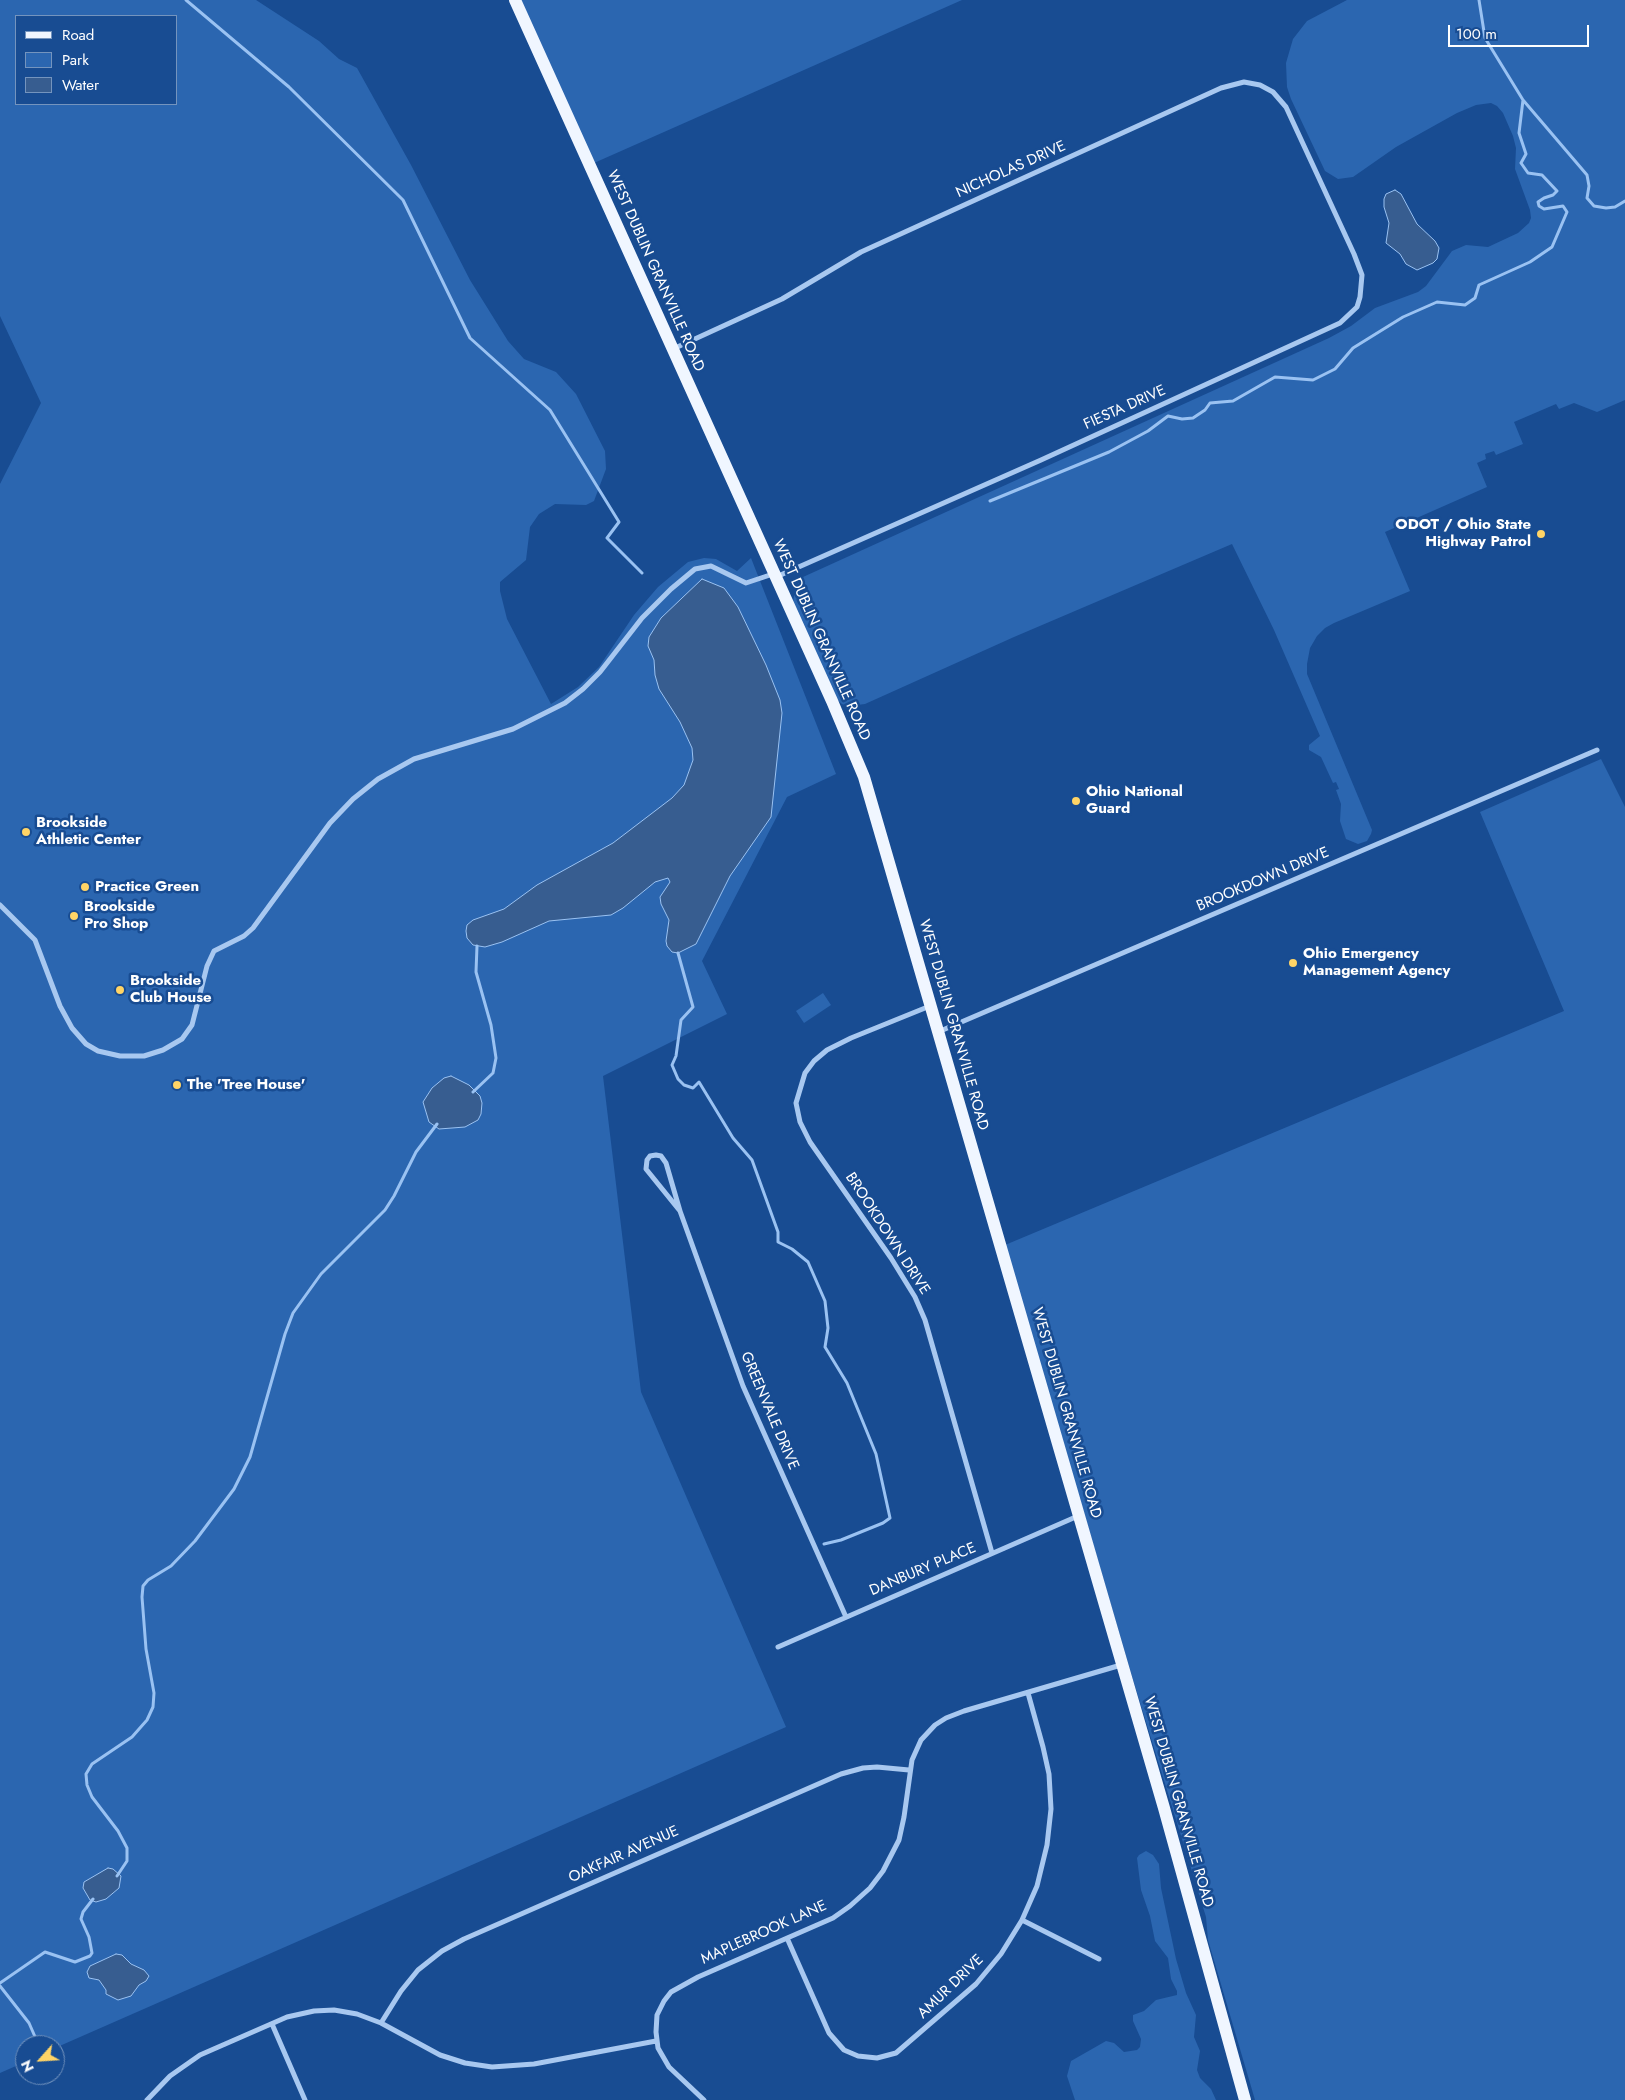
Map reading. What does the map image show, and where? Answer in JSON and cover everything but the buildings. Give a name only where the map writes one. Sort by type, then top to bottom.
[{"type":"main road","name":"WEST DUBLIN GRANVILLE ROAD","points":[[515,0],[832,701],[864,777],[1199,1931],[1244,2100]]},
{"type":"street","name":"NICHOLAS DRIVE","points":[[672,349],[782,300],[861,252],[1233,84],[1244,82],[1260,85],[1273,92],[1280,99],[1291,116],[1322,183]]},
{"type":"street","name":"FIESTA DRIVE","points":[[0,905],[35,940],[60,1006],[72,1028],[86,1044],[98,1051],[115,1055],[141,1056],[159,1052],[179,1041],[192,1026],[206,970],[213,953],[253,928],[330,823],[353,799],[378,779],[414,759],[512,729],[565,703],[594,678],[642,618],[671,589],[695,569],[711,566],[746,582],[775,576],[1034,463],[1340,323],[1357,307],[1362,286],[1362,275],[1322,183]]},
{"type":"street","name":"BROOKDOWN DRIVE","points":[[938,1032],[1597,750]]},
{"type":"street","name":"BROOKDOWN DRIVE","points":[[930,1006],[851,1038],[827,1050],[814,1061],[805,1073],[796,1103],[800,1122],[810,1142],[891,1258],[915,1297],[925,1320],[992,1553]]},
{"type":"street","name":"GREENVALE DRIVE","points":[[680,1211],[646,1168],[647,1160],[650,1156],[661,1156],[666,1163],[680,1211],[743,1386],[846,1617]]},
{"type":"street","name":"DANBURY PLACE","points":[[778,1647],[1079,1516]]},
{"type":"street","name":"MAPLEBROOK LANE","points":[[656,2041],[658,2015],[664,2001],[675,1988],[841,1912],[865,1893],[878,1878],[892,1854],[901,1833],[909,1770],[914,1753],[930,1729],[940,1721],[971,1709],[1121,1665]]},
{"type":"street","name":"AMUR DRIVE","points":[[786,1938],[829,2033],[844,2050],[858,2056],[884,2057],[896,2053],[985,1975],[1005,1948],[1022,1920],[1042,1868],[1047,1845],[1051,1810],[1047,1763],[1028,1693]]},
{"type":"street","name":"OAKFAIR AVENUE","points":[[381,2023],[401,1991],[418,1970],[442,1951],[464,1939],[841,1774],[877,1767],[909,1770]]},
{"type":"street","points":[[1022,1920],[1099,1959]]},
{"type":"street","points":[[147,2100],[166,2079],[192,2060],[296,2014],[324,2010],[353,2012],[381,2023],[440,2055],[465,2063],[492,2067],[534,2064],[656,2041],[669,2067],[704,2100]]},
{"type":"street","points":[[272,2024],[305,2100]]},
{"type":"green space","points":[[0,0],[256,0],[319,41],[339,59],[357,68],[411,165],[470,280],[508,341],[524,359],[556,372],[576,394],[605,451],[606,469],[594,501],[586,505],[555,504],[539,514],[530,527],[526,560],[500,582],[500,591],[507,619],[551,704],[578,687],[599,667],[634,615],[658,587],[688,562],[704,558],[716,559],[737,571],[751,558],[836,774],[787,797],[702,961],[727,1014],[603,1076],[641,1392],[786,1727],[65,2044],[65,2035],[15,2035],[15,2066],[0,2073],[0,484],[41,403],[0,316]]},
{"type":"green space","points":[[521,0],[962,0],[594,163]]},
{"type":"green space","points":[[1347,0],[1625,0],[1625,400],[1597,412],[1574,403],[1559,409],[1556,404],[1514,422],[1523,444],[1496,455],[1494,451],[1485,454],[1486,459],[1477,463],[1487,487],[1385,532],[1410,591],[1334,623],[1317,636],[1310,648],[1307,674],[1372,830],[1367,841],[1358,844],[1346,839],[1340,821],[1341,804],[1336,790],[1339,789],[1336,782],[1333,783],[1321,757],[1309,750],[1309,745],[1320,736],[1274,630],[1232,544],[1014,637],[865,704],[849,706],[842,704],[836,699],[793,603],[795,588],[803,577],[1329,338],[1351,326],[1375,308],[1418,292],[1426,286],[1452,251],[1466,245],[1488,247],[1518,233],[1529,223],[1531,218],[1530,210],[1515,169],[1516,148],[1513,136],[1503,113],[1497,106],[1491,103],[1476,105],[1457,113],[1396,147],[1353,177],[1338,179],[1325,171],[1291,99],[1287,87],[1286,63],[1293,39],[1307,21]]},
{"type":"green space","points":[[1601,759],[1625,807],[1625,2100],[1255,2100],[1208,1940],[1206,1917],[1134,1683],[1005,1245],[1564,1011],[1480,812]]},
{"type":"green space","points":[[823,993],[831,1005],[804,1023],[796,1011]]},
{"type":"green space","points":[[1146,1851],[1153,1855],[1159,1864],[1161,1888],[1176,1959],[1186,1993],[1196,2015],[1194,2037],[1200,2051],[1197,2070],[1200,2078],[1211,2089],[1216,2100],[1075,2100],[1067,2076],[1071,2061],[1106,2041],[1114,2043],[1124,2052],[1137,2050],[1140,2047],[1141,2039],[1133,2021],[1133,2015],[1144,2011],[1156,2000],[1177,1995],[1171,1979],[1168,1958],[1155,1941],[1150,1916],[1141,1890],[1137,1858]]},
{"type":"water","points":[[1395,190],[1401,194],[1417,224],[1435,241],[1439,248],[1437,259],[1433,263],[1417,270],[1406,264],[1400,254],[1386,243],[1389,223],[1384,207],[1384,199],[1386,194]]},
{"type":"water","points":[[702,579],[724,588],[738,607],[766,665],[780,700],[782,713],[771,817],[730,876],[696,944],[678,953],[672,952],[667,946],[669,920],[661,904],[660,897],[670,882],[668,878],[655,882],[623,908],[611,915],[549,921],[502,942],[485,947],[473,945],[467,938],[466,931],[467,925],[473,920],[504,909],[537,885],[613,843],[672,798],[684,785],[693,760],[692,748],[680,722],[659,689],[655,675],[654,660],[648,646],[649,637],[661,618]]},
{"type":"water","points":[[451,1076],[469,1085],[480,1096],[482,1103],[481,1114],[478,1120],[465,1127],[439,1129],[429,1122],[423,1102],[432,1088],[444,1078]]},
{"type":"water","points":[[108,1868],[113,1869],[121,1876],[119,1888],[106,1899],[96,1902],[90,1900],[83,1888],[84,1882]]},
{"type":"water","points":[[116,1954],[122,1955],[131,1964],[144,1970],[149,1976],[131,1996],[118,2000],[106,1994],[106,1990],[99,1980],[89,1978],[87,1972],[90,1966]]},
{"type":"waterway","points":[[186,0],[289,87],[403,200],[470,338],[550,410],[619,522],[607,538],[642,573]]},
{"type":"waterway","points":[[1479,0],[1485,38],[1523,100],[1587,175],[1589,186],[1587,198],[1594,206],[1606,208],[1615,207],[1625,201]]},
{"type":"waterway","points":[[990,501],[1109,452],[1148,431],[1168,416],[1182,419],[1193,418],[1205,410],[1210,403],[1233,401],[1275,377],[1313,380],[1335,369],[1353,348],[1403,317],[1437,302],[1465,305],[1475,298],[1479,285],[1530,262],[1552,247],[1567,212],[1563,206],[1544,209],[1539,206],[1538,202],[1557,191],[1542,175],[1528,173],[1521,163],[1526,154],[1519,133],[1523,100]]},
{"type":"waterway","points":[[473,1092],[493,1073],[496,1058],[491,1025],[476,972],[477,946]]},
{"type":"waterway","points":[[678,953],[693,1007],[681,1020],[676,1056],[672,1065],[678,1079],[684,1085],[693,1088],[699,1082],[733,1138],[752,1160],[778,1232],[778,1242],[792,1249],[808,1262],[825,1301],[828,1328],[825,1347],[847,1383],[876,1454],[890,1518],[883,1523],[841,1540],[824,1544]]},
{"type":"waterway","points":[[117,1876],[127,1861],[127,1848],[118,1831],[92,1797],[87,1785],[86,1774],[92,1764],[132,1737],[147,1720],[153,1707],[154,1693],[146,1649],[142,1597],[143,1586],[148,1580],[171,1566],[195,1541],[234,1489],[250,1457],[285,1334],[293,1313],[321,1274],[385,1210],[416,1152],[437,1124]]},
{"type":"waterway","points":[[0,1983],[45,1952],[75,1962],[90,1956],[92,1953],[89,1937],[81,1919],[83,1912],[93,1899]]},
{"type":"waterway","points":[[0,1986],[29,2023],[34,2035]]},
{"type":"place","name":"ODOT / Ohio State Highway Patrol","points":[[1541,534]]},
{"type":"place","name":"Ohio National Guard","points":[[1076,801]]},
{"type":"place","name":"Brookside Athletic Center","points":[[26,832]]},
{"type":"place","name":"Practice Green","points":[[85,887]]},
{"type":"place","name":"Brookside Pro Shop","points":[[74,916]]},
{"type":"place","name":"Ohio Emergency Management Agency","points":[[1293,963]]},
{"type":"place","name":"Brookside Club House","points":[[120,990]]},
{"type":"place","name":"The 'Tree House'","points":[[177,1085]]}]
